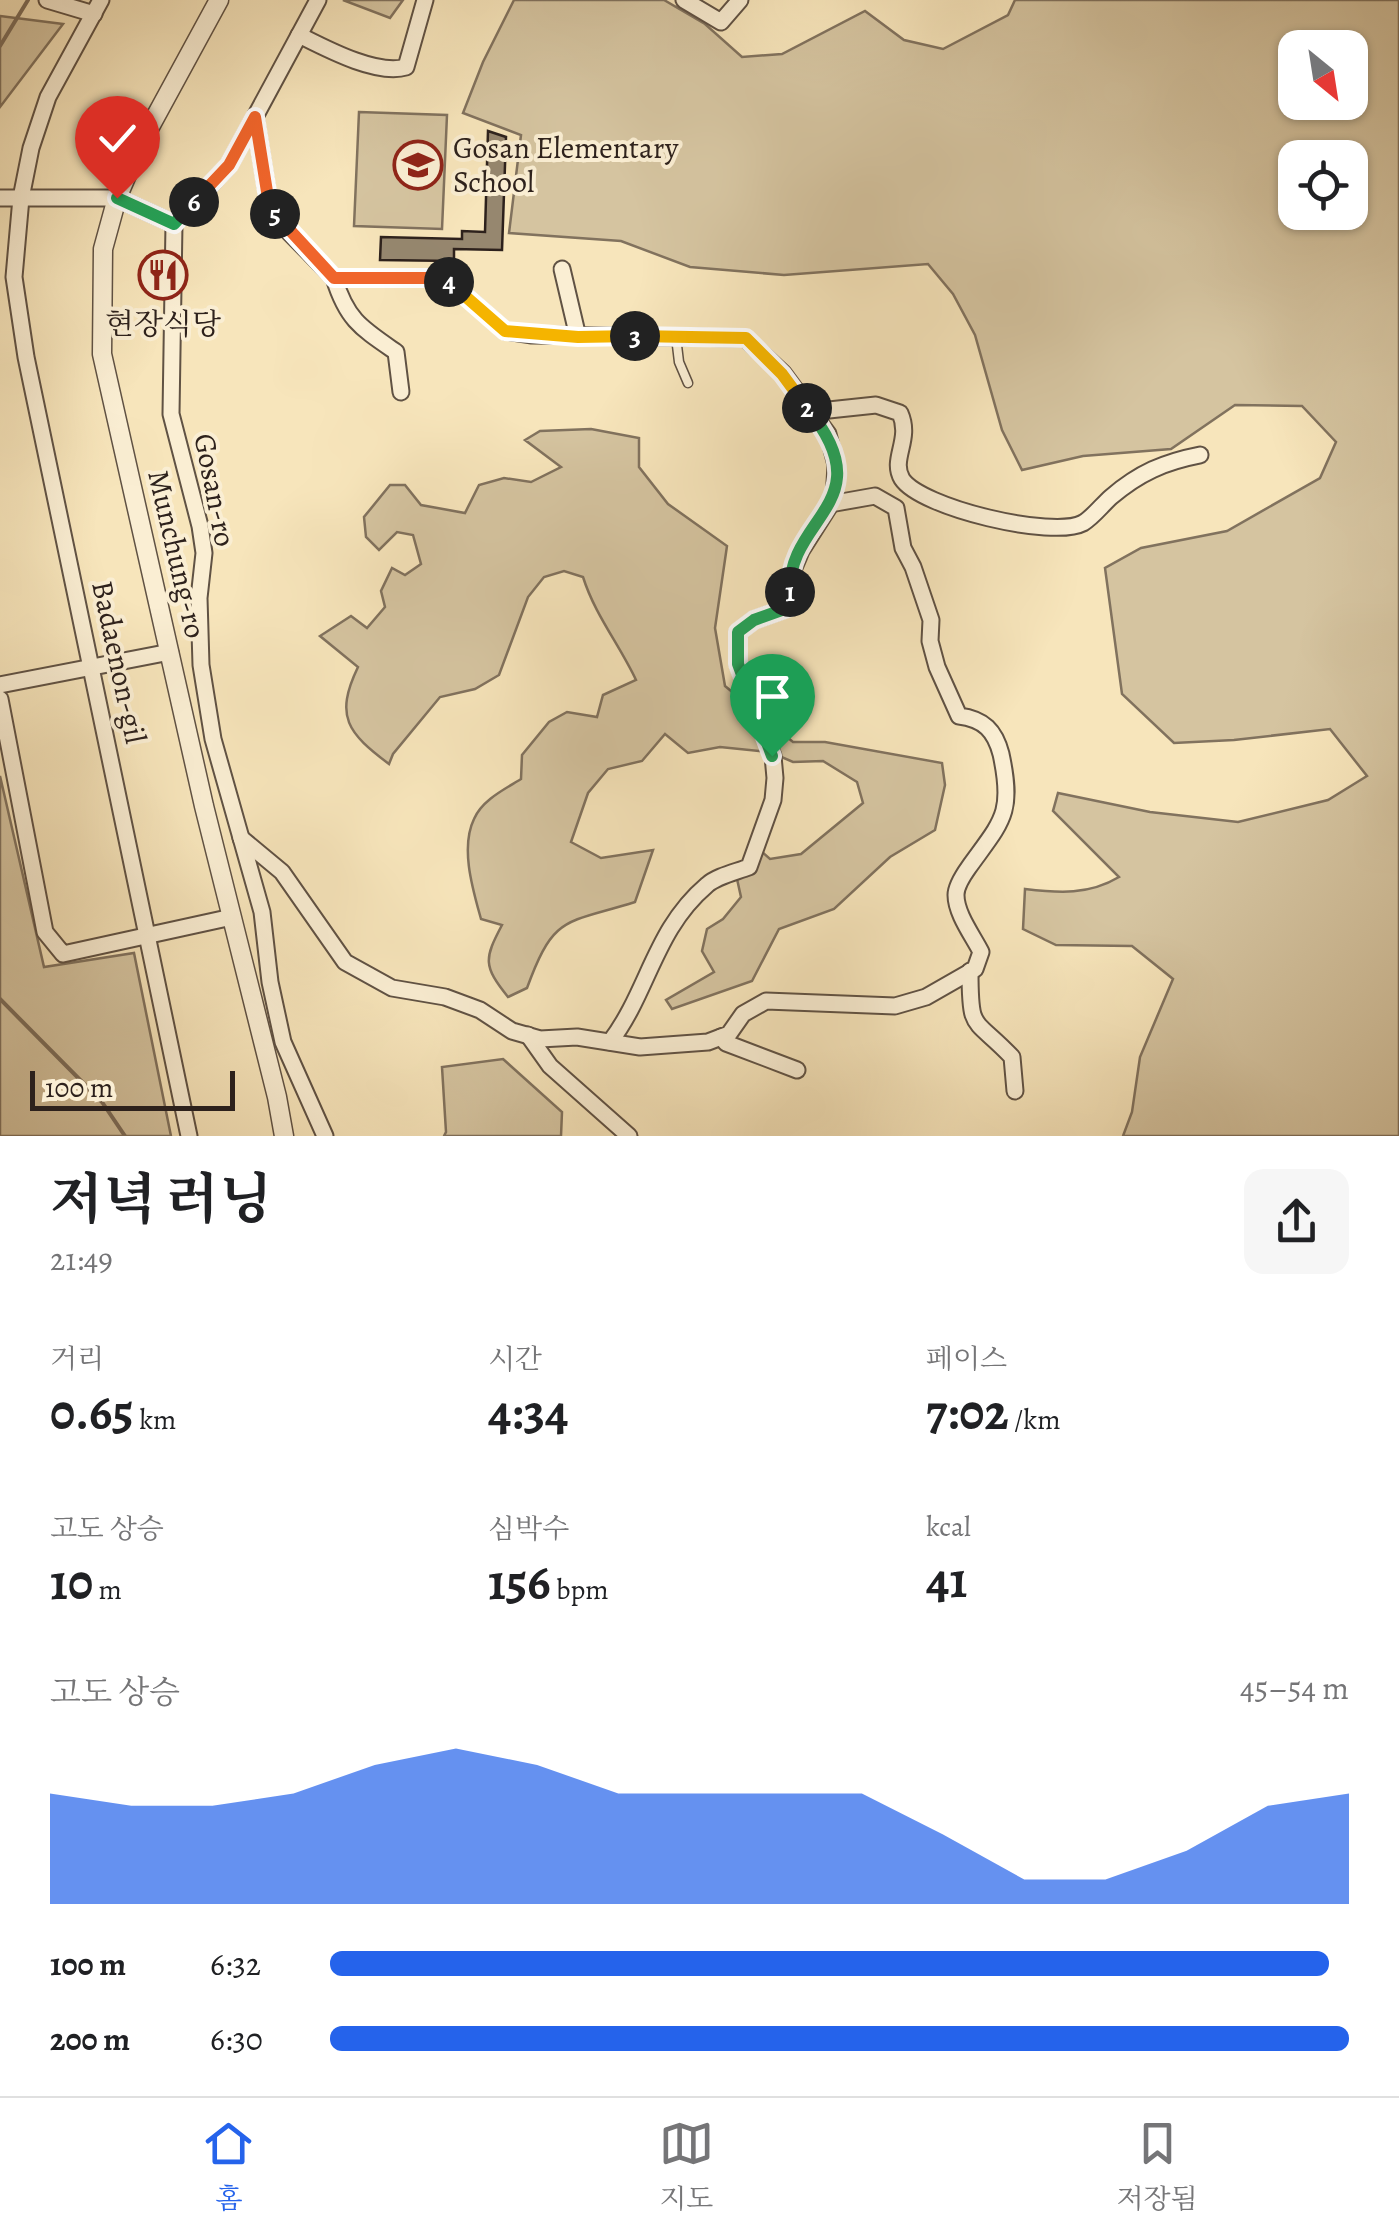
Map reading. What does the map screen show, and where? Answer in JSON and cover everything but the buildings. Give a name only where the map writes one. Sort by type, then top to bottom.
[{"type":"street","name":"Munchung-ro","points":[[219,0],[117,198],[103,249],[102,354],[284,1136]]},
{"type":"street","points":[[0,198],[117,198],[174,224],[229,165],[318,0]]},
{"type":"street","points":[[298,36],[394,71],[406,67],[425,0]]},
{"type":"street","points":[[684,0],[721,22],[740,0]]},
{"type":"street","points":[[53,1],[97,7]]},
{"type":"street","name":"Badaenon-gil","points":[[97,7],[48,97],[30,148],[7,278],[189,1136]]},
{"type":"street","points":[[255,117],[269,204],[282,225],[334,278],[343,306],[354,322],[396,352],[401,392]]},
{"type":"street","name":"Gosan-ro","points":[[174,224],[171,414],[204,554],[198,598],[202,665],[213,739],[262,912],[270,982],[283,1042],[325,1136]]},
{"type":"street","points":[[562,269],[578,337]]},
{"type":"street","points":[[334,278],[444,278],[505,331],[578,337],[746,338],[782,374],[828,434],[836,464],[830,504],[800,551],[790,578],[790,607],[754,620],[738,632],[738,664],[772,756],[775,778],[773,800],[749,867],[709,882],[688,905],[657,946],[633,1008],[610,1042]]},
{"type":"street","points":[[810,412],[876,405],[900,412],[906,426],[898,461],[900,476],[912,490],[934,502],[1058,530],[1082,523],[1138,474],[1170,460],[1200,455]]},
{"type":"street","points":[[241,838],[282,872],[346,962],[392,988],[445,997],[480,1010],[512,1031],[528,1036],[676,1047],[729,1034],[742,1014],[766,1001],[895,1006],[926,997],[975,969],[980,952],[956,893],[966,872],[1000,826],[1008,796],[996,738],[978,720],[959,716],[937,666],[930,641],[931,620],[903,548],[896,508],[875,496],[830,504]]},
{"type":"street","points":[[0,686],[170,652]]},
{"type":"street","points":[[0,699],[45,932],[63,954],[232,918]]},
{"type":"street","points":[[970,972],[970,1011],[975,1025],[1012,1056],[1015,1091]]},
{"type":"street","points":[[528,1036],[550,1066],[629,1136]]},
{"type":"street","points":[[721,1037],[726,1043],[797,1070]]},
{"type":"lane","points":[[676,337],[679,362],[688,382]]},
{"type":"shaded area","points":[[343,0],[403,0],[390,18]]},
{"type":"shaded area","points":[[514,0],[664,0],[705,24],[742,57],[782,54],[865,11],[904,40],[943,49],[1008,15],[1015,0],[1399,0],[1399,1136],[1123,1136],[1132,1112],[1140,1057],[1173,979],[1132,946],[1056,945],[1023,929],[1025,889],[1074,891],[1119,877],[1053,811],[1058,793],[1150,812],[1238,822],[1328,800],[1367,776],[1330,729],[1174,743],[1122,694],[1105,568],[1141,548],[1227,531],[1320,478],[1336,442],[1302,406],[1235,405],[1171,449],[1083,456],[1022,470],[1002,430],[975,335],[953,294],[928,264],[784,275],[690,267],[621,241],[509,233],[521,135],[463,113]]},
{"type":"shaded area","points":[[0,16],[63,24],[0,107]]},
{"type":"shaded area","points":[[359,112],[447,115],[442,229],[354,226]]},
{"type":"shaded area","points":[[591,429],[639,438],[639,467],[668,504],[727,546],[715,628],[725,686],[793,742],[825,742],[942,763],[945,785],[935,830],[890,857],[834,909],[779,929],[752,981],[672,1009],[666,1000],[714,972],[702,951],[707,929],[723,919],[741,897],[737,879],[753,844],[770,859],[801,854],[863,803],[857,782],[823,761],[793,762],[770,752],[720,747],[688,753],[665,734],[642,761],[608,769],[588,793],[571,842],[601,858],[653,850],[635,902],[565,926],[545,946],[527,988],[508,997],[489,962],[502,925],[481,919],[472,882],[468,843],[474,819],[488,801],[521,779],[522,755],[549,722],[567,712],[597,717],[603,695],[636,680],[583,577],[564,571],[544,577],[528,597],[499,675],[475,689],[440,697],[389,764],[363,743],[349,723],[347,699],[358,667],[320,636],[351,616],[367,628],[385,607],[381,591],[392,568],[405,575],[421,564],[413,535],[397,532],[379,550],[366,537],[364,517],[390,485],[405,485],[421,505],[465,513],[479,485],[504,478],[531,482],[561,467],[525,440],[540,431]]},
{"type":"shaded area","points":[[0,776],[44,967],[134,953],[171,1136],[0,1136]]},
{"type":"shaded area","points":[[503,1059],[562,1112],[561,1136],[444,1136],[442,1067]]},
{"type":"waterway","points":[[0,46],[28,0]]},
{"type":"waterway","points":[[0,999],[102,1102],[125,1136]]},
{"type":"place","name":"Gosan Elementary School","points":[[418,165]]},
{"type":"place","name":"현장식당","points":[[163,275]]},
{"type":"route","points":[[117,198],[174,224],[229,165],[255,117],[269,204],[282,225],[334,278],[444,278],[505,331],[532,335],[746,338],[782,374],[828,434],[836,464],[834,499],[800,551],[790,578],[790,607],[754,620],[738,632],[738,664],[772,756]]}]
